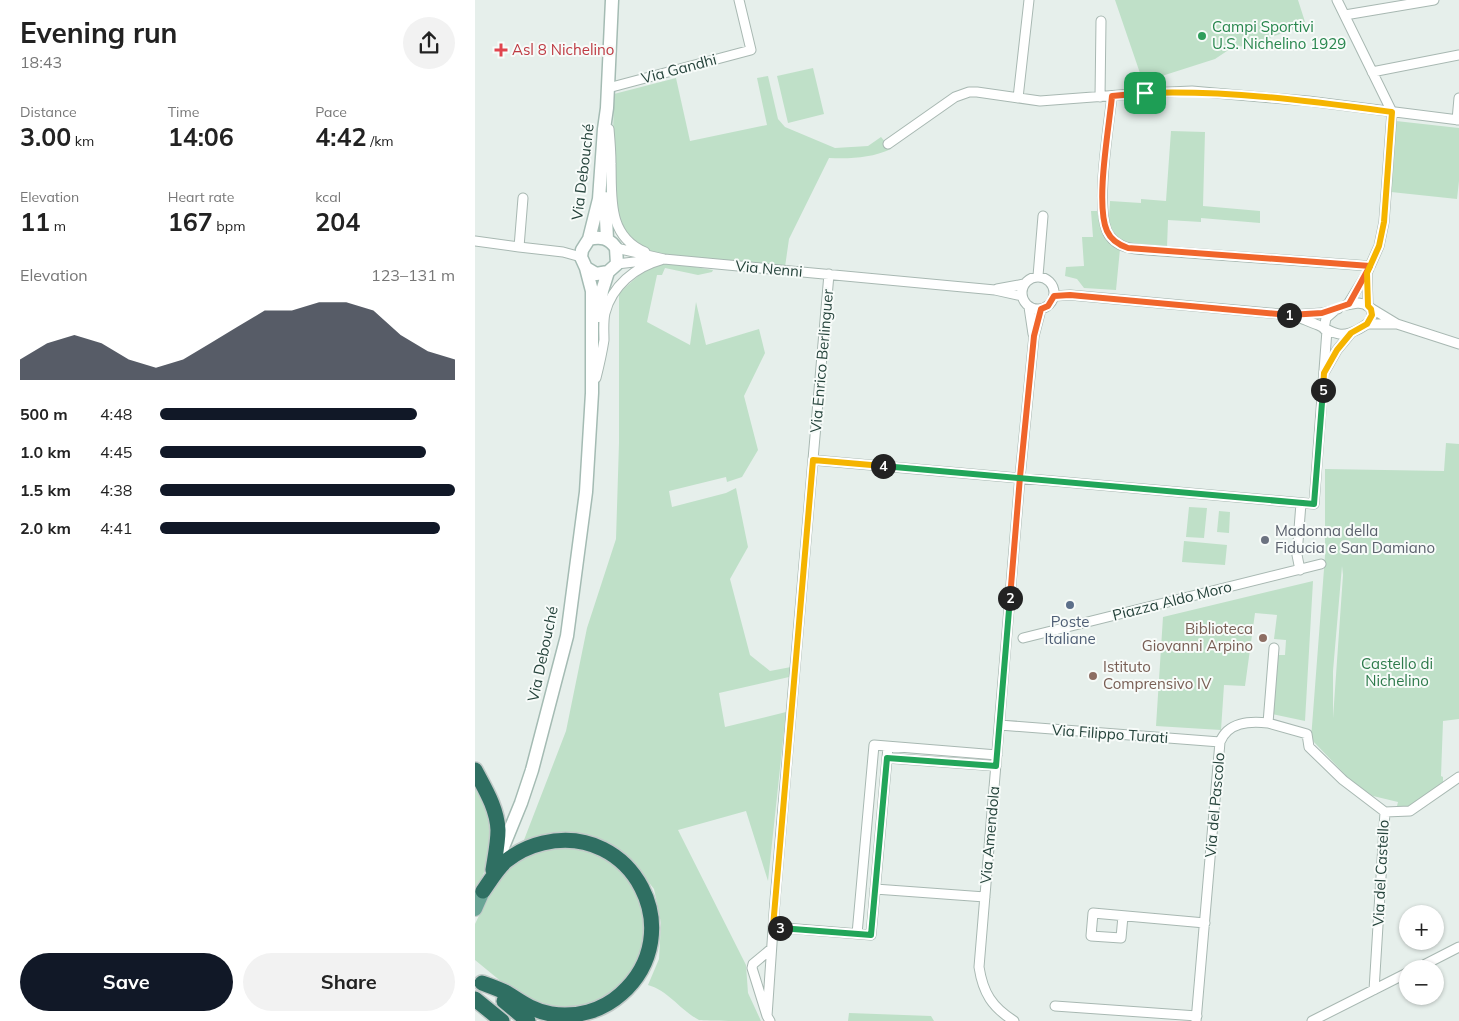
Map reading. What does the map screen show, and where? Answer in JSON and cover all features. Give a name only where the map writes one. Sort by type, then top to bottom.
[{"type":"highway","points":[[475,770],[490,798],[498,830],[493,870]]},
{"type":"highway","points":[[479,980],[505,992],[518,1002],[550,1014],[565,1015],[595,1010],[617,998],[641,972],[649,951],[652,928],[648,904],[639,883],[623,863],[591,844],[565,840],[551,841],[524,850],[505,862],[483,891]]},
{"type":"highway","points":[[479,980],[528,1021]]},
{"type":"highway","points":[[475,999],[503,1021]]},
{"type":"main road","name":"Via Debouché","points":[[593,390],[592,291],[585,253],[599,199],[607,108],[612,0]]},
{"type":"main road","name":"Via Debouché","points":[[475,909],[517,812],[532,770],[567,636],[586,492],[599,311],[602,291],[612,268],[611,243],[605,202],[609,129],[607,108]]},
{"type":"main road","name":"Via Debouché","points":[[585,253],[601,237],[611,243]]},
{"type":"main road","points":[[585,253],[596,274],[612,268]]},
{"type":"street","name":"Via Gandhi","points":[[608,88],[751,50],[739,0]]},
{"type":"street","points":[[1018,98],[1029,0]]},
{"type":"street","points":[[1337,0],[1392,112],[1384,222],[1379,246],[1369,269],[1349,304]]},
{"type":"street","points":[[1345,15],[1392,4],[1434,0]]},
{"type":"street","points":[[1100,97],[1101,21]]},
{"type":"street","points":[[1372,72],[1459,55]]},
{"type":"street","points":[[888,144],[961,94],[977,92],[1040,102],[1145,93],[1201,92],[1308,101],[1458,120],[1459,98]]},
{"type":"street","points":[[1112,96],[1103,179],[1103,202],[1107,230],[1113,240],[1120,245],[1147,250],[1369,269]]},
{"type":"street","name":"Via Nenni","points":[[609,129],[612,210],[617,225],[625,238],[641,250],[664,259]]},
{"type":"street","points":[[519,247],[523,198]]},
{"type":"street","points":[[1039,276],[1043,216]]},
{"type":"street","points":[[475,241],[585,253]]},
{"type":"street","name":"Via Nenni","points":[[611,243],[664,259],[995,290],[1022,296]]},
{"type":"street","name":"Via Nenni","points":[[612,268],[664,259]]},
{"type":"street","name":"Via Nenni","points":[[593,390],[603,342],[605,314],[610,301],[619,285],[631,274],[648,263],[664,259]]},
{"type":"street","points":[[1367,324],[1372,315],[1369,308],[1369,269]]},
{"type":"street","name":"Via Enrico Berlinguer","points":[[768,1018],[771,949],[829,274]]},
{"type":"street","points":[[1039,276],[1047,279],[1052,284],[1054,293],[1048,306],[1041,309],[1029,307],[1024,302],[1022,296],[1024,284],[1029,279],[1039,276]]},
{"type":"street","name":"Via Nenni","points":[[995,290],[1024,284]]},
{"type":"street","points":[[1054,293],[1293,315],[1322,313],[1338,309]]},
{"type":"street","points":[[813,460],[1314,504],[1324,373],[1326,318],[1331,312],[1349,304],[1358,303],[1397,324],[1459,344]]},
{"type":"street","name":"Via Amendola","points":[[1029,307],[1034,336]]},
{"type":"street","name":"Via Amendola","points":[[1014,1021],[994,1005],[985,993],[979,967],[1020,477],[1034,336],[1041,309]]},
{"type":"street","points":[[1293,315],[1337,334],[1351,333]]},
{"type":"street","points":[[1324,373],[1337,350],[1351,333],[1367,324],[1397,324]]},
{"type":"street","points":[[1300,570],[1297,555],[1301,503]]},
{"type":"street","name":"Piazza Aldo Moro","points":[[1023,638],[1321,564]]},
{"type":"street","points":[[1268,724],[1275,648]]},
{"type":"street","name":"Via del Pascolo","points":[[1197,1019],[1220,742],[1223,736],[1234,726],[1249,722],[1268,724],[1307,734],[1309,746],[1343,780],[1385,812]]},
{"type":"street","name":"Via Filippo Turati","points":[[1000,725],[1220,742]]},
{"type":"street","points":[[857,934],[874,746],[997,755]]},
{"type":"street","points":[[773,927],[871,935],[888,746]]},
{"type":"street","points":[[887,758],[996,766]]},
{"type":"street","name":"Via del Castello","points":[[1374,990],[1385,812],[1410,811],[1459,777]]},
{"type":"street","points":[[875,889],[985,897]]},
{"type":"street","points":[[1123,916],[1205,923]]},
{"type":"street","points":[[1434,960],[1459,947]]},
{"type":"street","name":"Via Enrico Berlinguer","points":[[768,1018],[752,968],[753,964],[771,949]]},
{"type":"street","points":[[1312,1021],[1399,977]]},
{"type":"street","points":[[757,983],[764,987],[769,982]]},
{"type":"street","points":[[1055,1006],[1197,1019]]},
{"type":"green space","name":"Campi Sportivi U.S. Nichelino 1929","points":[[1115,0],[1298,0],[1306,25],[1246,46],[1233,47],[1215,59],[1143,82]]},
{"type":"green space","points":[[813,68],[824,114],[788,123],[777,76]]},
{"type":"green space","points":[[768,76],[778,119],[785,127],[835,148],[868,146],[881,137],[891,149],[861,157],[829,158],[789,239],[785,267],[664,255],[639,245],[628,237],[619,223],[613,182],[614,94],[676,78],[690,141],[767,125],[757,78]]},
{"type":"green space","points":[[1396,121],[1459,128],[1457,199],[1391,192]]},
{"type":"green space","points":[[1171,131],[1205,132],[1203,206],[1260,211],[1260,223],[1201,218],[1201,222],[1168,220],[1167,247],[1143,246],[1126,242],[1119,239],[1113,233],[1109,223],[1110,201],[1141,203],[1141,199],[1166,201]]},
{"type":"green space","points":[[1091,211],[1097,211],[1103,233],[1109,241],[1120,249],[1116,290],[1084,288],[1077,279],[1065,276],[1066,267],[1084,266],[1082,237],[1093,237]]},
{"type":"green space","points":[[666,262],[713,270],[712,272],[698,275],[665,268],[662,275],[657,275],[647,322],[690,345],[696,302],[706,345],[759,329],[765,353],[744,396],[758,450],[742,477],[727,482],[726,477],[669,491],[672,507],[726,493],[736,488],[748,547],[730,579],[750,655],[770,671],[791,667],[789,677],[719,693],[725,727],[786,712],[768,881],[746,811],[678,830],[746,965],[748,993],[761,1021],[699,1020],[668,996],[648,985],[659,959],[661,923],[654,889],[628,856],[594,836],[563,834],[524,840],[566,731],[587,628],[616,539],[619,443],[619,293],[645,270]]},
{"type":"green space","name":"Castello di Nichelino","points":[[1446,443],[1459,444],[1459,719],[1443,721],[1441,776],[1443,777],[1443,782],[1423,802],[1409,809],[1397,806],[1398,802],[1373,796],[1355,785],[1311,739],[1325,556],[1325,469],[1444,471]],"holes":[[[1342,566],[1343,575],[1333,718],[1333,671]]]},
{"type":"green space","points":[[1189,507],[1207,508],[1204,538],[1186,537]]},
{"type":"green space","points":[[1219,511],[1230,512],[1229,533],[1217,532]]},
{"type":"green space","points":[[1184,541],[1227,545],[1225,565],[1182,562]]},
{"type":"green space","points":[[1313,581],[1305,721],[1272,714],[1278,655],[1285,655],[1286,640],[1274,639],[1277,615],[1255,613],[1245,686],[1224,685],[1221,730],[1156,726],[1163,617]]},
{"type":"green space","points":[[475,781],[493,824],[489,861],[475,893]]},
{"type":"green space","points":[[573,846],[607,858],[629,878],[643,904],[647,933],[639,963],[612,995],[583,1008],[549,1009],[520,997],[475,960],[475,924],[492,888],[503,872],[520,859],[537,850]]},
{"type":"green space","points":[[849,1013],[931,1016],[934,1021],[848,1021]]},
{"type":"place","name":"Campi Sportivi U.S. Nichelino 1929","points":[[1202,36]]},
{"type":"place","name":"Asl 8 Nichelino","points":[[501,50]]},
{"type":"place","name":"Madonna della Fiducia e San Damiano","points":[[1265,540]]},
{"type":"place","name":"Poste Italiane","points":[[1070,605]]},
{"type":"place","name":"Biblioteca Giovanni Arpino","points":[[1263,638]]},
{"type":"place","name":"Istituto Comprensivo IV","points":[[1093,676]]},
{"type":"route","points":[[1145,93],[1112,96],[1103,179],[1103,202],[1107,230],[1113,240],[1128,248],[1147,250],[1370,266],[1367,273],[1349,304],[1322,313],[1293,315],[1070,295],[1054,296],[1052,302],[1041,309],[1034,336],[1020,477],[996,766],[887,758],[871,935],[773,927],[813,460],[1020,477],[1314,504],[1324,373],[1338,348],[1351,333],[1367,324],[1371,320],[1372,315],[1371,309],[1368,306],[1367,273],[1379,246],[1384,222],[1392,112],[1237,94],[1192,91],[1145,93]]}]
